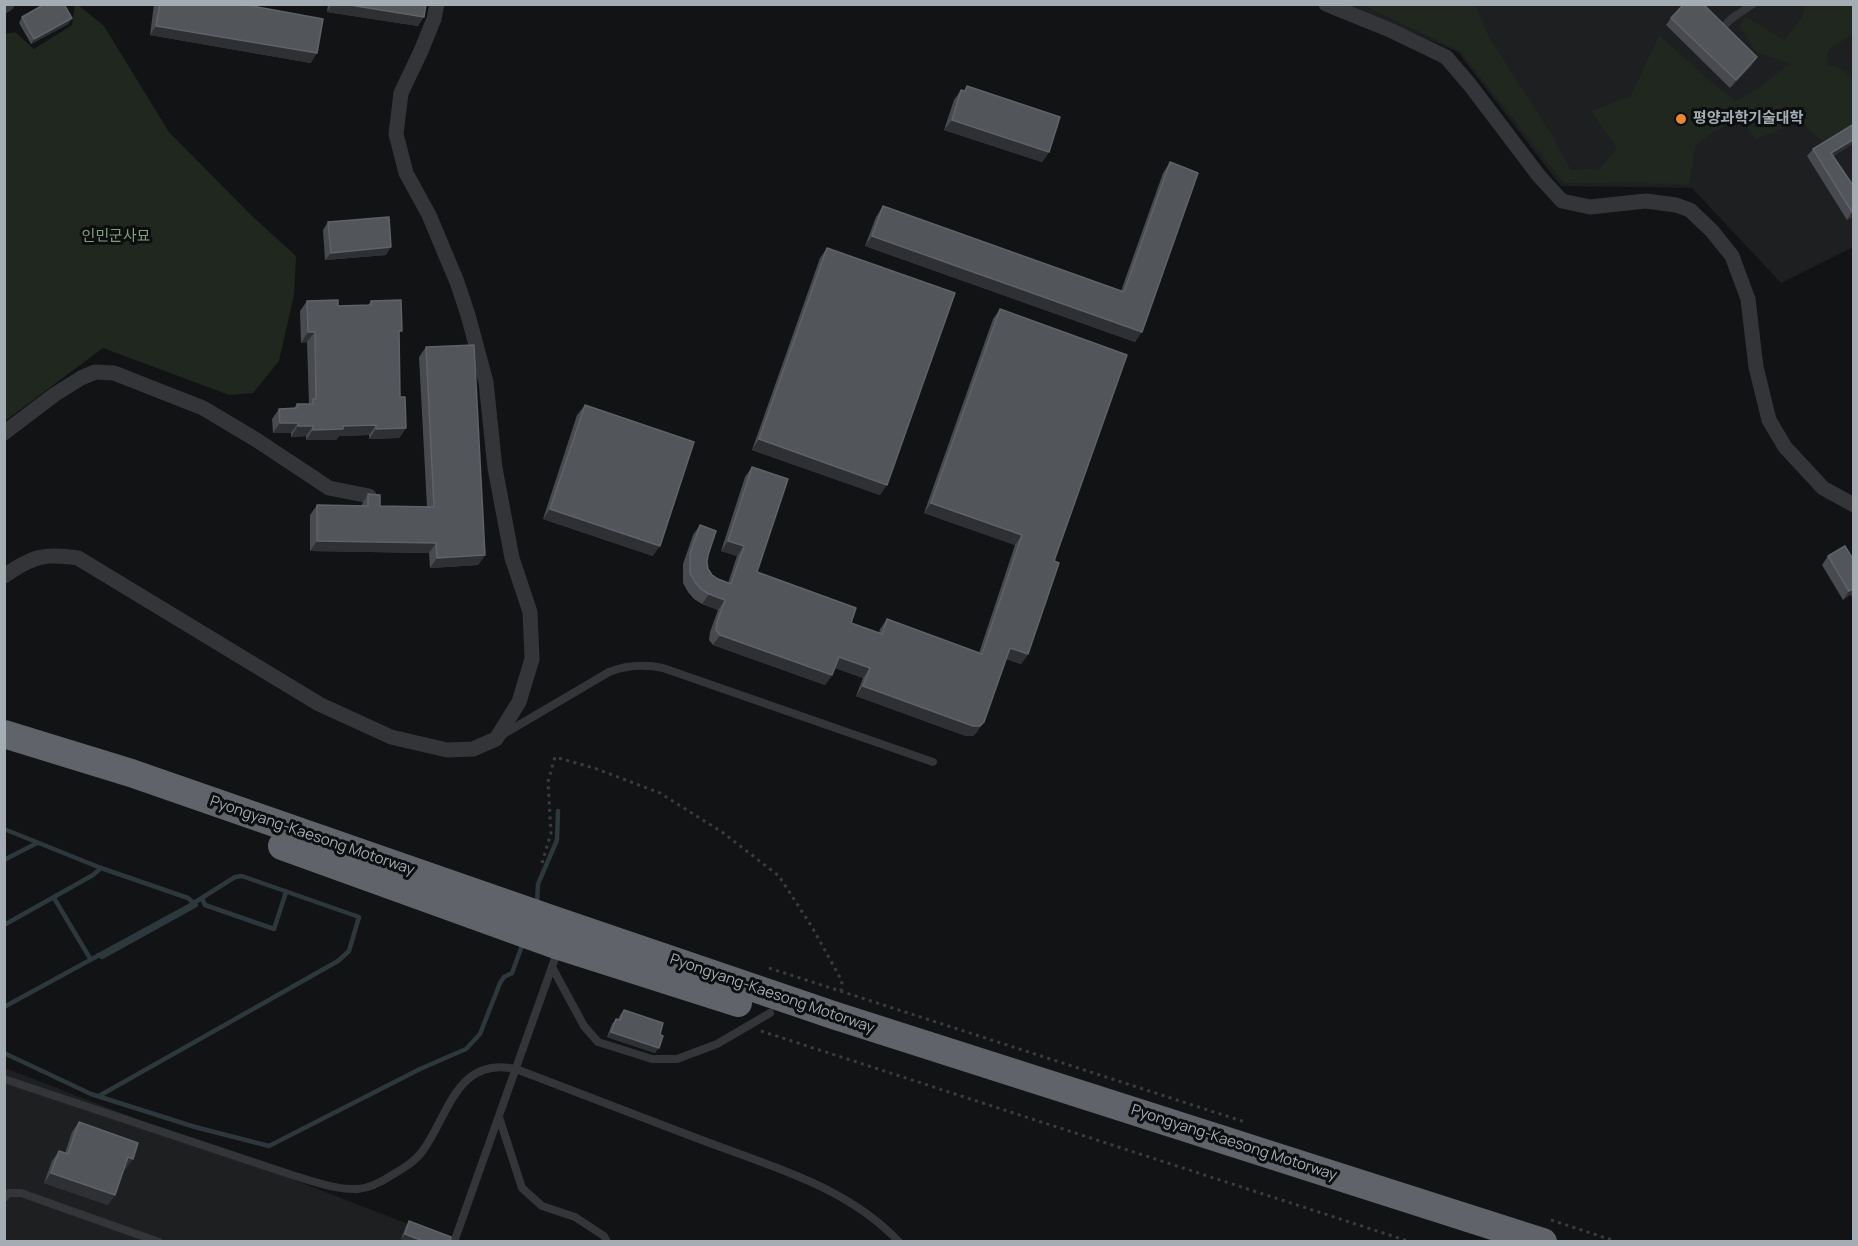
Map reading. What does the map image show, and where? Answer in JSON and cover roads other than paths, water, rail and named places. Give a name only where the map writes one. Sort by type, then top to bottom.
[{"type":"highway","name":"Pyongyang-Kaesong Motorway","points":[[4,734],[131,772],[758,1020],[1478,1242]]},
{"type":"highway","name":"Pyongyang-Kaesong Motorway","points":[[4,753],[118,788],[544,936],[833,1015],[1543,1230]]},
{"type":"street","points":[[4,576],[39,556],[58,555],[78,558],[319,704],[391,737],[447,750],[473,749],[496,739],[519,702],[532,659],[530,612],[512,558],[495,468],[486,382],[468,315],[429,214],[406,173],[396,134],[401,93],[434,19],[436,4]]},
{"type":"street","points":[[1326,4],[1390,30],[1446,57],[1539,176],[1562,201],[1590,207],[1646,201],[1676,205],[1690,210],[1712,231],[1732,256],[1748,299],[1756,367],[1769,420],[1785,447],[1824,488],[1854,506]]},
{"type":"street","points":[[4,433],[54,395],[81,378],[94,372],[114,373],[203,408],[329,488],[369,496]]},
{"type":"lane","points":[[1723,27],[1753,4]]},
{"type":"lane","points":[[496,739],[609,672],[621,667],[643,665],[663,668],[933,762]]},
{"type":"lane","points":[[544,936],[584,1026],[598,1042],[652,1059],[677,1059],[717,1044],[758,1020]]},
{"type":"lane","points":[[454,1242],[516,1069],[544,936]]},
{"type":"lane","points":[[4,1079],[295,1176],[330,1186],[359,1189],[383,1181],[412,1162],[424,1150],[455,1093],[473,1074],[492,1067],[504,1066],[809,1181],[864,1210],[899,1242]]},
{"type":"lane","points":[[499,1117],[522,1188],[542,1206],[575,1217],[604,1236],[607,1242]]},
{"type":"lane","points":[[4,1198],[9,1193],[21,1193],[159,1242]]},
{"type":"waterway","points":[[537,904],[538,884],[557,840],[558,811]]},
{"type":"waterway","points":[[4,829],[101,868],[188,898],[196,905],[102,957],[98,955]]},
{"type":"waterway","points":[[4,860],[37,843]]},
{"type":"waterway","points":[[4,925],[93,875],[101,868]]},
{"type":"waterway","points":[[4,1007],[189,906],[235,877],[242,876],[359,917],[349,951],[338,961],[99,1096]]},
{"type":"waterway","points":[[202,898],[205,905],[274,929],[286,892]]},
{"type":"waterway","points":[[54,898],[91,960]]},
{"type":"waterway","points":[[4,1053],[91,1094],[195,1127],[269,1146],[420,1069],[466,1049],[480,1034],[500,983],[504,977],[512,973],[523,943]]},
{"type":"place","name":"평양과학기술대학","points":[[1681,119]]},
{"type":"park label","name":"인민군사묘","points":[[116,237]]}]
